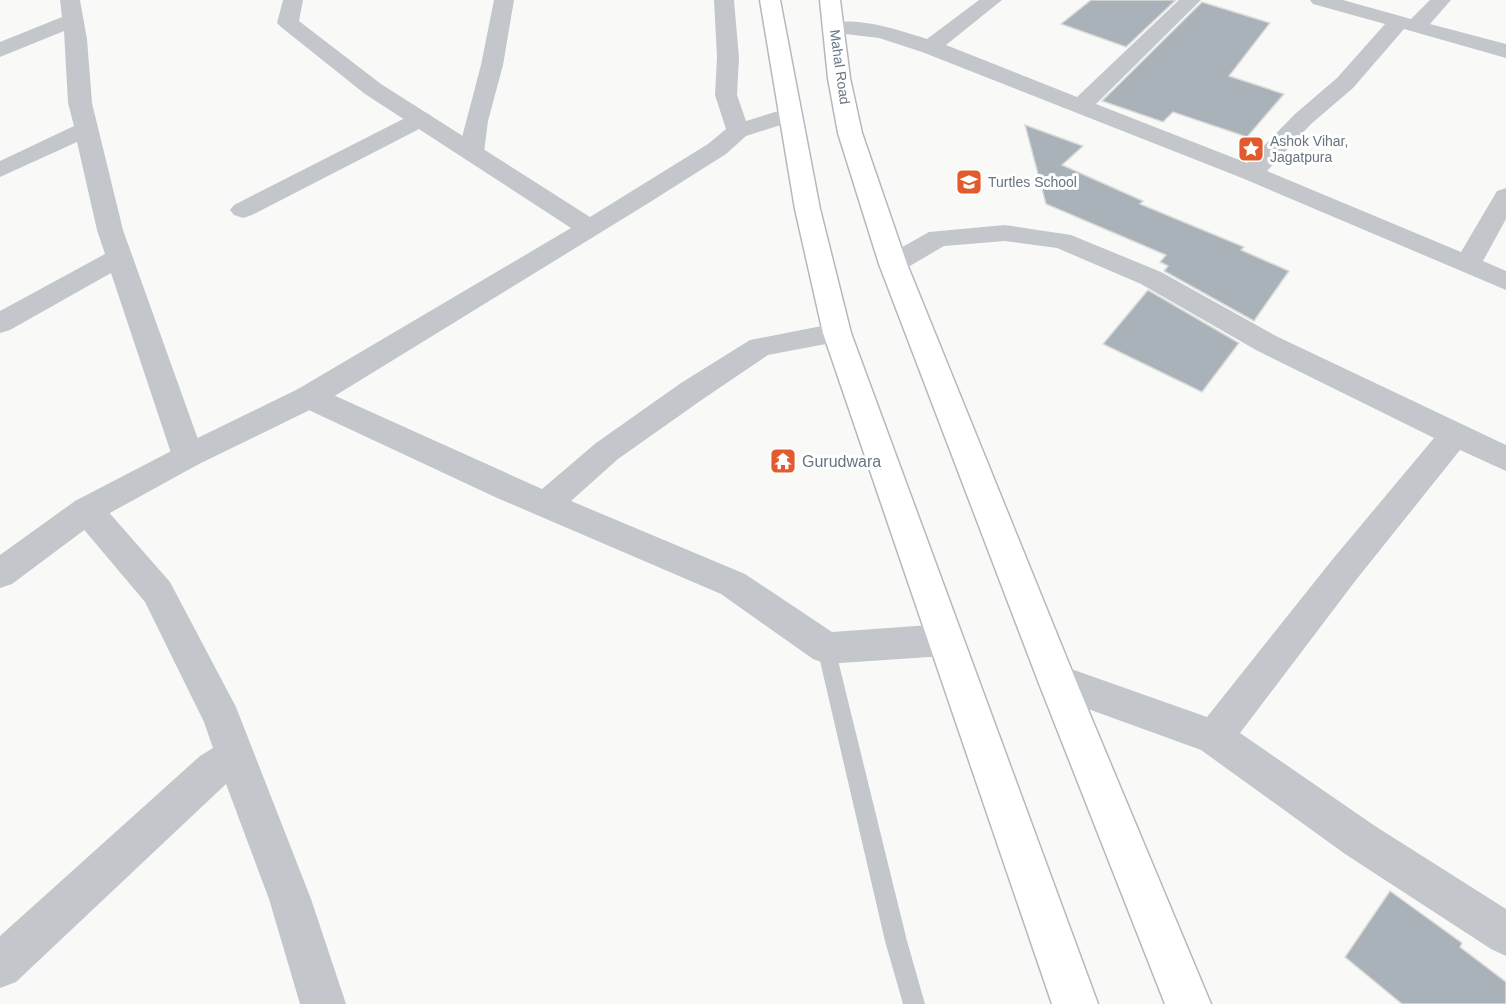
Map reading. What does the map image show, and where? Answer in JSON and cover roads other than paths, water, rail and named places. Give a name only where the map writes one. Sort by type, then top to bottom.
[{"type":"main road","points":[[771,0],[788,115],[820,271],[837,333],[1075,1004]]},
{"type":"main road","name":"Mahal Road","points":[[830,0],[839,78],[850,133],[893,264],[1057,681],[1188,1004]]},
{"type":"street","points":[[293,0],[288,23],[374,89],[590,228]]},
{"type":"street","points":[[472,152],[472,132],[478,105],[490,74],[504,0]]},
{"type":"street","points":[[724,0],[728,58],[726,94],[738,131]]},
{"type":"street","points":[[930,47],[992,0]]},
{"type":"street","points":[[1082,105],[1191,0]]},
{"type":"street","points":[[1320,0],[1506,51]]},
{"type":"street","points":[[1251,172],[1303,120],[1408,24],[1441,0]]},
{"type":"street","points":[[0,50],[71,10],[80,103],[111,230],[188,456]]},
{"type":"street","points":[[835,28],[881,32],[930,47],[1251,172],[1506,281]]},
{"type":"street","points":[[0,574],[87,510],[188,456],[309,397],[590,228],[717,149],[738,131],[788,115]]},
{"type":"street","points":[[243,210],[421,119]]},
{"type":"street","points":[[0,170],[86,129]]},
{"type":"street","points":[[1468,263],[1506,196]]},
{"type":"street","points":[[893,264],[938,238],[1005,233],[1062,241],[1151,278],[1266,343],[1454,436],[1506,459]]},
{"type":"street","points":[[0,323],[120,257]]},
{"type":"street","points":[[546,504],[607,451],[692,391],[760,347],[837,333]]},
{"type":"street","points":[[309,397],[546,504],[733,584],[826,648],[944,640]]},
{"type":"street","points":[[1214,737],[1344,570],[1454,436]]},
{"type":"street","points":[[87,510],[158,591],[222,719],[290,899],[323,1004]]},
{"type":"street","points":[[1057,681],[1214,737],[1360,840],[1506,934]]},
{"type":"street","points":[[0,966],[213,769],[236,756]]},
{"type":"lane","points":[[826,648],[896,941],[914,1004]]},
{"type":"place","name":"Ashok Vihar, Jagatpura","points":[[1251,149]]},
{"type":"place","name":"Turtles School","points":[[969,182]]},
{"type":"place","name":"Gurudwara","points":[[783,461]]}]
